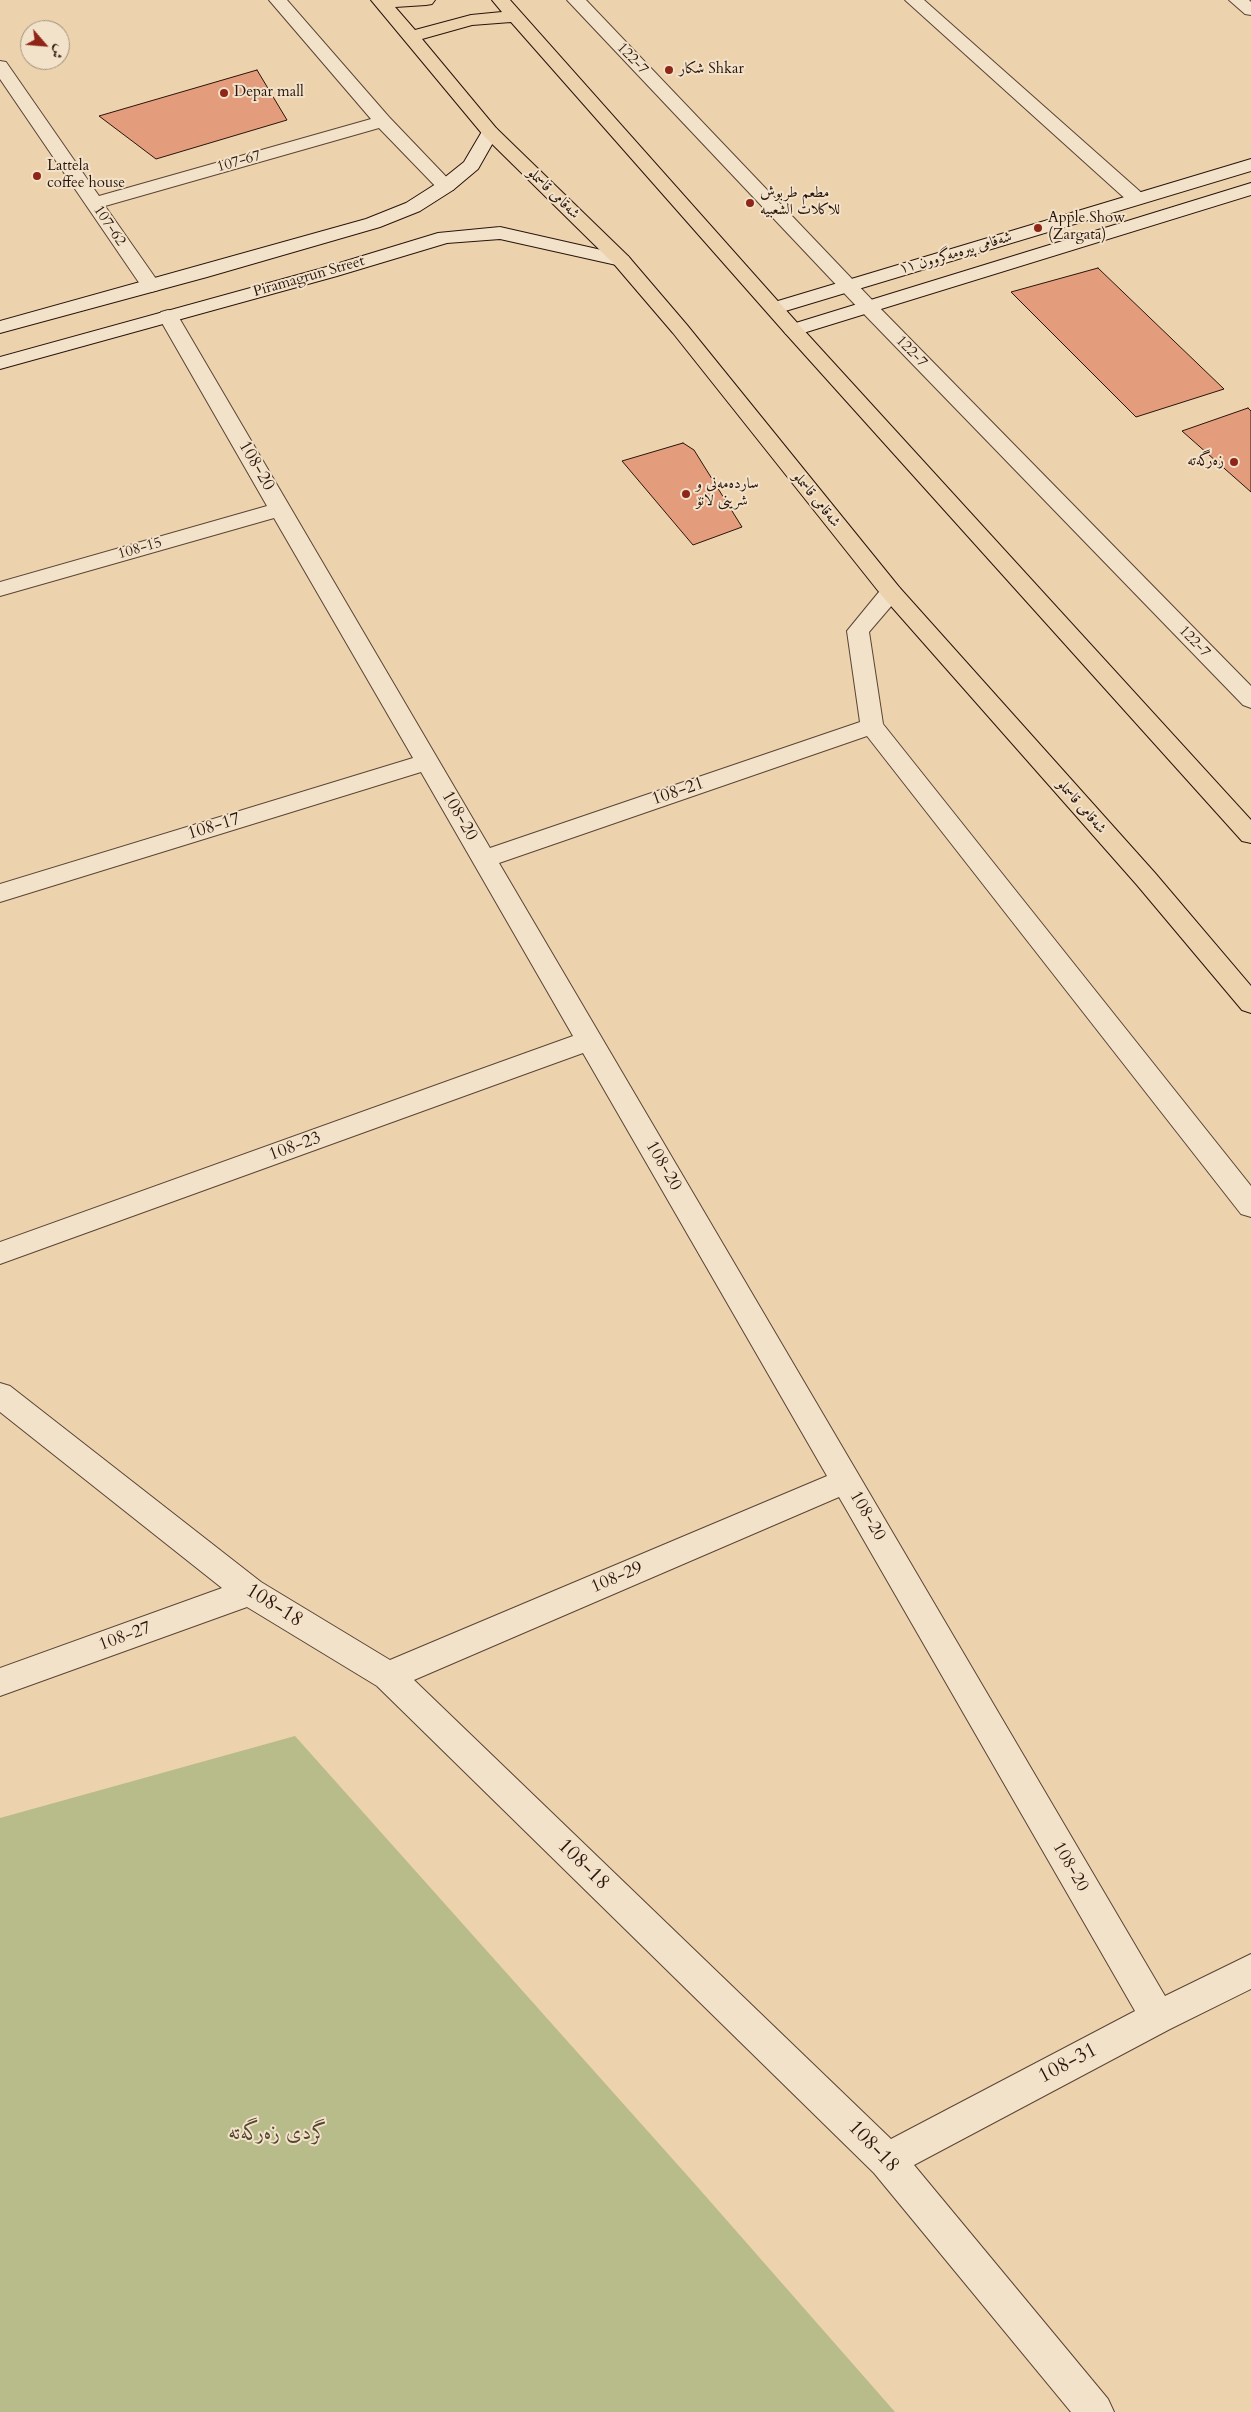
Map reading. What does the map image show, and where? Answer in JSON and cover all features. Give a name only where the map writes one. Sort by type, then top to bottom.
[{"type":"main road","points":[[381,2],[426,0]]},
{"type":"main road","points":[[501,0],[793,330],[1251,835]]},
{"type":"main road","name":"شەقامی قاسملو","points":[[381,2],[490,132],[621,260],[680,329],[891,592],[1146,879],[1251,1003]]},
{"type":"main road","points":[[411,36],[464,22],[515,16]]},
{"type":"street","points":[[278,0],[383,121],[446,186]]},
{"type":"street","name":"122-7","points":[[576,0],[847,286],[1251,700]]},
{"type":"street","points":[[914,0],[1137,199]]},
{"type":"street","points":[[1238,0],[1251,10]]},
{"type":"street","name":"107-62","points":[[0,66],[151,286]]},
{"type":"street","name":"107-67","points":[[94,203],[383,121]]},
{"type":"street","name":"Piramagrun Street","points":[[0,327],[373,222],[413,207],[446,186],[471,165],[490,132]]},
{"type":"street","name":"شەقامی پیرەمەگروون ١١","points":[[775,308],[1251,165]]},
{"type":"street","name":"شەقامی پیرەمەگروون ١١","points":[[793,330],[1251,189]]},
{"type":"street","name":"Piramagrun Street","points":[[0,363],[330,272],[446,237],[500,233],[621,260]]},
{"type":"street","name":"108-20","points":[[168,316],[1158,2017]]},
{"type":"street","name":"108-15","points":[[0,588],[280,509]]},
{"type":"street","points":[[891,592],[858,631],[872,726],[1251,1206]]},
{"type":"street","name":"108-21","points":[[484,859],[872,726]]},
{"type":"street","name":"108-17","points":[[0,893],[427,762]]},
{"type":"street","name":"108-23","points":[[0,1253],[590,1040]]},
{"type":"street","name":"108-18","points":[[0,1395],[250,1592],[388,1676],[887,2160],[1095,2412]]},
{"type":"street","name":"108-29","points":[[388,1676],[846,1481]]},
{"type":"street","name":"108-27","points":[[0,1682],[250,1592]]},
{"type":"street","name":"108-31","points":[[887,2160],[1158,2017],[1251,1972]]},
{"type":"green space","name":"گردی زەرگەتە","points":[[295,1736],[694,2183],[895,2412],[0,2412],[0,1818]]},
{"type":"building","name":"Depar mall","points":[[257,70],[287,120],[156,159],[99,116]]},
{"type":"building","points":[[1098,268],[1224,389],[1136,417],[1011,292]]},
{"type":"building","name":"زەرگەتە","points":[[1248,408],[1251,411],[1251,492],[1182,431]]},
{"type":"building","name":"ساردەمەنی و شرینی لانۆ","points":[[683,443],[694,450],[742,527],[693,545],[622,461]]},
{"type":"place","name":"شکار Shkar","points":[[669,70]]},
{"type":"place","name":"Depar mall","points":[[224,93]]},
{"type":"place","name":"Lattela coffee house","points":[[37,176]]},
{"type":"place","name":"مطعم طربوش للاكلات الشعبيه","points":[[750,203]]},
{"type":"place","name":"Apple Show (Zargata)","points":[[1038,228]]},
{"type":"place","name":"زەرگەتە","points":[[1234,462]]},
{"type":"place","name":"ساردەمەنی و شرینی لانۆ","points":[[686,494]]}]
